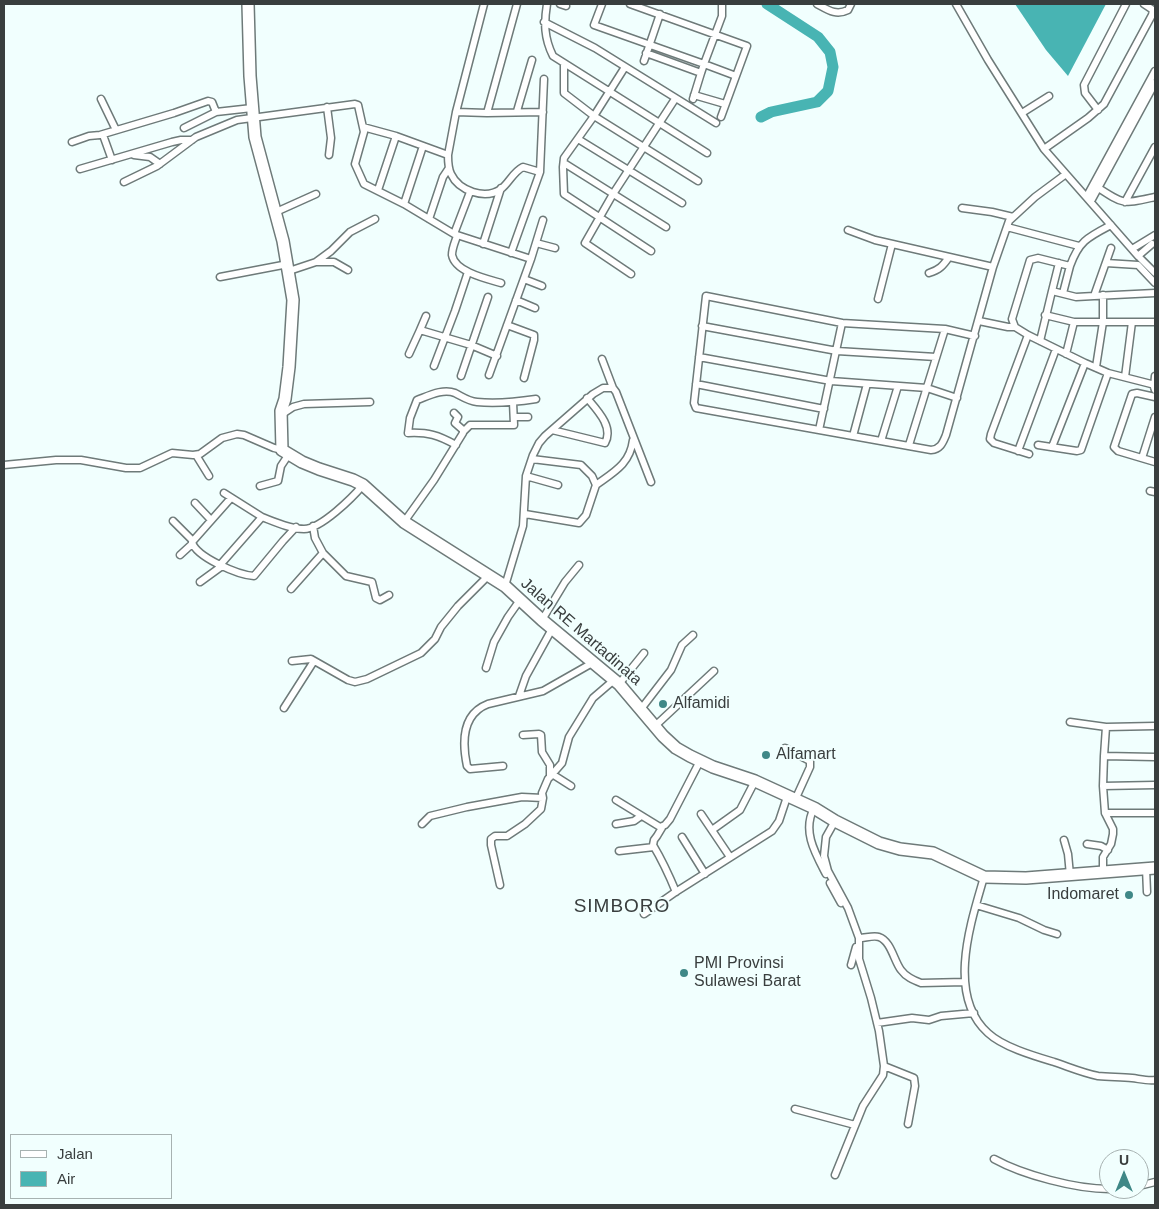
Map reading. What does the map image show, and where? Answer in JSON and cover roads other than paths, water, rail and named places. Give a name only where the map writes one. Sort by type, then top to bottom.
[{"type":"highway","points":[[248,4],[252,112],[258,151],[276,212],[288,267],[293,309],[285,399],[281,413],[285,452]]},
{"type":"highway","name":"Jalan RE Martadinata","points":[[285,452],[319,469],[363,485],[404,522],[505,586],[542,620],[616,682],[676,748],[700,761],[755,781],[814,808],[879,843],[900,849],[933,853],[984,877],[1026,878],[1151,868]]},
{"type":"street","points":[[484,4],[456,112],[448,155],[449,168],[452,177],[470,192],[483,194],[501,188]]},
{"type":"street","points":[[487,113],[517,4]]},
{"type":"street","points":[[547,4],[544,22],[546,43],[553,56],[707,153]]},
{"type":"street","points":[[602,4],[594,25],[736,76]]},
{"type":"street","points":[[544,22],[595,48],[675,99],[718,120],[747,46],[630,4]]},
{"type":"street","points":[[722,4],[722,16],[694,97],[725,104]]},
{"type":"street","points":[[817,4],[828,11],[838,14],[848,10],[851,4]]},
{"type":"street","points":[[956,4],[1044,149],[1155,273]]},
{"type":"street","points":[[1098,110],[1085,92],[1084,85],[1126,4]]},
{"type":"street","points":[[1044,149],[1098,110],[1106,101],[1152,16],[1153,10],[1144,4]]},
{"type":"street","points":[[644,61],[660,14]]},
{"type":"street","points":[[646,53],[701,73]]},
{"type":"street","points":[[517,111],[532,60]]},
{"type":"street","points":[[564,63],[564,93],[594,116],[698,181]]},
{"type":"street","points":[[625,67],[594,116],[564,158],[564,194],[651,251]]},
{"type":"street","points":[[1089,199],[1155,71]]},
{"type":"street","points":[[511,252],[540,172],[544,79]]},
{"type":"street","points":[[1096,186],[1155,83]]},
{"type":"street","points":[[1022,113],[1049,96]]},
{"type":"street","points":[[101,99],[116,130]]},
{"type":"street","points":[[632,274],[585,243],[613,194],[630,171],[675,99]]},
{"type":"street","points":[[72,142],[174,113],[208,100],[212,102],[216,112]]},
{"type":"street","points":[[184,128],[216,112],[252,112],[356,104],[358,105],[363,127],[363,137],[355,164],[364,184],[404,204],[455,235],[531,259]]},
{"type":"street","points":[[327,107],[332,141],[329,155]]},
{"type":"street","points":[[124,182],[160,164],[192,140],[252,112]]},
{"type":"street","points":[[456,112],[543,112]]},
{"type":"street","points":[[363,127],[396,136],[448,155]]},
{"type":"street","points":[[103,134],[112,160]]},
{"type":"street","points":[[378,190],[396,136]]},
{"type":"street","points":[[578,139],[682,203]]},
{"type":"street","points":[[80,169],[180,140],[192,140]]},
{"type":"street","points":[[404,204],[423,146]]},
{"type":"street","points":[[1125,202],[1155,147]]},
{"type":"street","points":[[130,154],[150,158],[160,164]]},
{"type":"street","points":[[564,163],[666,227]]},
{"type":"street","points":[[482,244],[501,188],[520,168],[525,167],[540,172]]},
{"type":"street","points":[[429,219],[443,177],[449,168]]},
{"type":"street","points":[[975,336],[945,328],[842,323],[706,296],[694,396],[696,408],[932,450],[937,449],[941,446],[946,435],[975,336],[993,268],[1009,221],[1066,174]]},
{"type":"street","points":[[1096,186],[1115,199],[1125,202],[1155,197]]},
{"type":"street","points":[[470,192],[455,235],[453,256],[457,265],[468,272],[501,284]]},
{"type":"street","points":[[276,212],[316,194]]},
{"type":"street","points":[[962,208],[1013,217]]},
{"type":"street","points":[[316,262],[331,251],[350,232],[376,219]]},
{"type":"street","points":[[489,375],[543,220]]},
{"type":"street","points":[[1063,293],[1070,266],[1079,246],[1094,234],[1111,225]]},
{"type":"street","points":[[1007,227],[1079,246]]},
{"type":"street","points":[[848,230],[892,244],[993,268]]},
{"type":"street","points":[[1132,249],[1153,241]]},
{"type":"street","points":[[1138,256],[1153,241]]},
{"type":"street","points":[[536,243],[555,248]]},
{"type":"street","points":[[878,299],[892,244]]},
{"type":"street","points":[[1094,296],[1111,248]]},
{"type":"street","points":[[929,273],[937,271],[944,266],[949,257]]},
{"type":"street","points":[[1015,327],[1012,319],[1030,260],[1038,258],[1070,266]]},
{"type":"street","points":[[220,277],[316,262],[334,262],[348,270]]},
{"type":"street","points":[[1106,262],[1138,265],[1155,283]]},
{"type":"street","points":[[1040,341],[1059,263]]},
{"type":"street","points":[[434,366],[468,272]]},
{"type":"street","points":[[524,279],[542,286]]},
{"type":"street","points":[[1052,290],[1076,297],[1155,293]]},
{"type":"street","points":[[1096,367],[1103,322],[1103,295]]},
{"type":"street","points":[[461,376],[488,297]]},
{"type":"street","points":[[516,300],[535,308]]},
{"type":"street","points":[[1046,315],[1074,322],[1155,322]]},
{"type":"street","points":[[409,354],[426,316]]},
{"type":"street","points":[[979,321],[1015,327],[1086,364],[1125,377],[1155,391]]},
{"type":"street","points":[[1066,354],[1074,322]]},
{"type":"street","points":[[1125,377],[1132,322]]},
{"type":"street","points":[[819,430],[842,323]]},
{"type":"street","points":[[507,325],[534,335],[524,378]]},
{"type":"street","points":[[702,326],[837,351],[936,357]]},
{"type":"street","points":[[909,446],[945,328]]},
{"type":"street","points":[[420,330],[471,345],[497,356]]},
{"type":"street","points":[[1028,335],[990,437],[991,442],[1029,454]]},
{"type":"street","points":[[1018,451],[1056,349]]},
{"type":"street","points":[[699,357],[831,381],[927,388],[957,398]]},
{"type":"street","points":[[602,359],[650,482]]},
{"type":"street","points":[[1052,447],[1086,364]]},
{"type":"street","points":[[1038,445],[1077,452],[1082,449],[1108,372]]},
{"type":"street","points":[[1155,376],[1155,391]]},
{"type":"street","points":[[696,384],[824,409]]},
{"type":"street","points":[[853,436],[867,384]]},
{"type":"street","points":[[881,441],[898,386]]},
{"type":"street","points":[[505,586],[518,548],[525,514],[526,476],[539,443],[588,398],[603,388],[613,388]]},
{"type":"street","points":[[1155,391],[1132,394],[1114,448],[1118,451],[1155,462]]},
{"type":"street","points":[[456,445],[438,436],[422,432],[408,433],[410,418],[417,400],[439,392],[453,392],[464,399],[476,402],[513,402],[536,399]]},
{"type":"street","points":[[552,430],[605,443],[608,436],[606,426],[601,415],[588,398]]},
{"type":"street","points":[[281,413],[304,404],[370,402]]},
{"type":"street","points":[[404,522],[434,480],[464,431],[470,425],[514,425],[513,402]]},
{"type":"street","points":[[454,413],[458,417],[455,423],[464,431]]},
{"type":"street","points":[[514,417],[528,417]]},
{"type":"street","points":[[1142,458],[1154,428],[1155,417]]},
{"type":"street","points":[[4,465],[56,460],[81,460],[133,469],[146,466],[175,453],[196,455],[205,452],[213,443],[222,438],[237,434],[244,435],[285,452],[278,480],[260,486]]},
{"type":"street","points":[[525,514],[579,523],[586,515],[596,485],[628,459],[632,451],[634,438]]},
{"type":"street","points":[[196,455],[209,476]]},
{"type":"street","points":[[532,459],[581,465],[592,476],[596,485]]},
{"type":"street","points":[[526,476],[558,485]]},
{"type":"street","points":[[224,493],[262,517],[307,529],[335,513],[363,485]]},
{"type":"street","points":[[180,555],[231,498]]},
{"type":"street","points":[[194,504],[211,520]]},
{"type":"street","points":[[200,582],[221,566],[262,517]]},
{"type":"street","points":[[173,521],[192,542],[196,550],[221,566],[254,576],[296,527]]},
{"type":"street","points":[[313,526],[315,538],[323,553],[346,576],[372,582],[376,598],[380,600],[388,595]]},
{"type":"street","points":[[291,589],[323,553]]},
{"type":"street","points":[[542,620],[565,582],[579,565]]},
{"type":"street","points":[[292,662],[305,658],[355,682],[389,670],[421,653],[430,645],[446,620],[488,576]]},
{"type":"street","points":[[486,668],[494,642],[520,600]]},
{"type":"street","points":[[519,696],[526,676],[552,628]]},
{"type":"street","points":[[641,709],[671,670],[682,645],[693,635]]},
{"type":"street","points":[[500,885],[490,845],[491,839],[495,836],[507,836],[541,810],[542,793],[551,776],[562,763],[569,737],[592,698],[616,682],[644,653]]},
{"type":"street","points":[[284,708],[314,661]]},
{"type":"street","points":[[502,766],[470,769],[467,766],[464,739],[466,724],[472,715],[480,707],[519,696],[543,692],[594,662]]},
{"type":"street","points":[[655,726],[714,671]]},
{"type":"street","points":[[1070,722],[1106,726],[1155,726]]},
{"type":"street","points":[[1103,872],[1104,857],[1111,844],[1113,829],[1105,813],[1102,786],[1106,726]]},
{"type":"street","points":[[523,735],[541,735],[542,752],[550,765],[551,776]]},
{"type":"street","points":[[644,914],[774,829],[810,767],[810,761],[785,748]]},
{"type":"street","points":[[1104,756],[1155,756]]},
{"type":"street","points":[[676,892],[664,863],[652,842],[670,819],[700,761]]},
{"type":"street","points":[[551,776],[571,786]]},
{"type":"street","points":[[712,830],[740,810],[755,781]]},
{"type":"street","points":[[1102,786],[1155,785]]},
{"type":"street","points":[[422,824],[430,816],[481,804],[522,797],[543,798]]},
{"type":"street","points":[[616,800],[660,828],[663,826]]},
{"type":"street","points":[[814,808],[809,820],[810,839],[847,908],[859,938],[857,957]]},
{"type":"street","points":[[1105,813],[1155,813]]},
{"type":"street","points":[[701,814],[730,857]]},
{"type":"street","points":[[616,824],[634,821],[641,816]]},
{"type":"street","points":[[822,862],[824,846],[830,828],[835,821]]},
{"type":"street","points":[[682,836],[705,874]]},
{"type":"street","points":[[1064,840],[1068,854],[1070,875]]},
{"type":"street","points":[[1087,844],[1101,846],[1108,850]]},
{"type":"street","points":[[620,851],[654,848]]},
{"type":"street","points":[[1147,892],[1151,868]]},
{"type":"street","points":[[984,877],[969,929],[965,982],[969,1004],[980,1024],[989,1034],[1018,1050],[1097,1076],[1155,1080]]},
{"type":"street","points":[[976,905],[1019,918],[1057,934]]},
{"type":"street","points":[[835,1175],[867,1099],[883,1075],[884,1066],[882,1044],[857,957],[855,935],[847,908]]},
{"type":"street","points":[[859,938],[882,938],[901,970],[909,978],[916,981],[921,983],[965,982]]},
{"type":"street","points":[[877,1023],[912,1018],[929,1020],[941,1016],[974,1013]]},
{"type":"street","points":[[884,1066],[914,1078],[915,1086],[908,1124]]},
{"type":"street","points":[[794,1108],[855,1125]]},
{"type":"street","points":[[994,1159],[1010,1168],[1031,1175],[1099,1188]]},
{"type":"water","points":[[1015,4],[1106,4],[1068,76],[1046,50]]},
{"type":"waterway","points":[[761,117],[771,112],[817,102],[828,91],[833,67],[830,52],[818,37],[767,4]]},
{"type":"place","name":"Alfamidi","points":[[663,704]]},
{"type":"place","name":"Alfamart","points":[[766,755]]},
{"type":"place","name":"Indomaret","points":[[1129,895]]},
{"type":"place","name":"PMI Provinsi Sulawesi Barat","points":[[684,973]]},
{"type":"district","name":"SIMBORO","points":[[622,907]]}]
